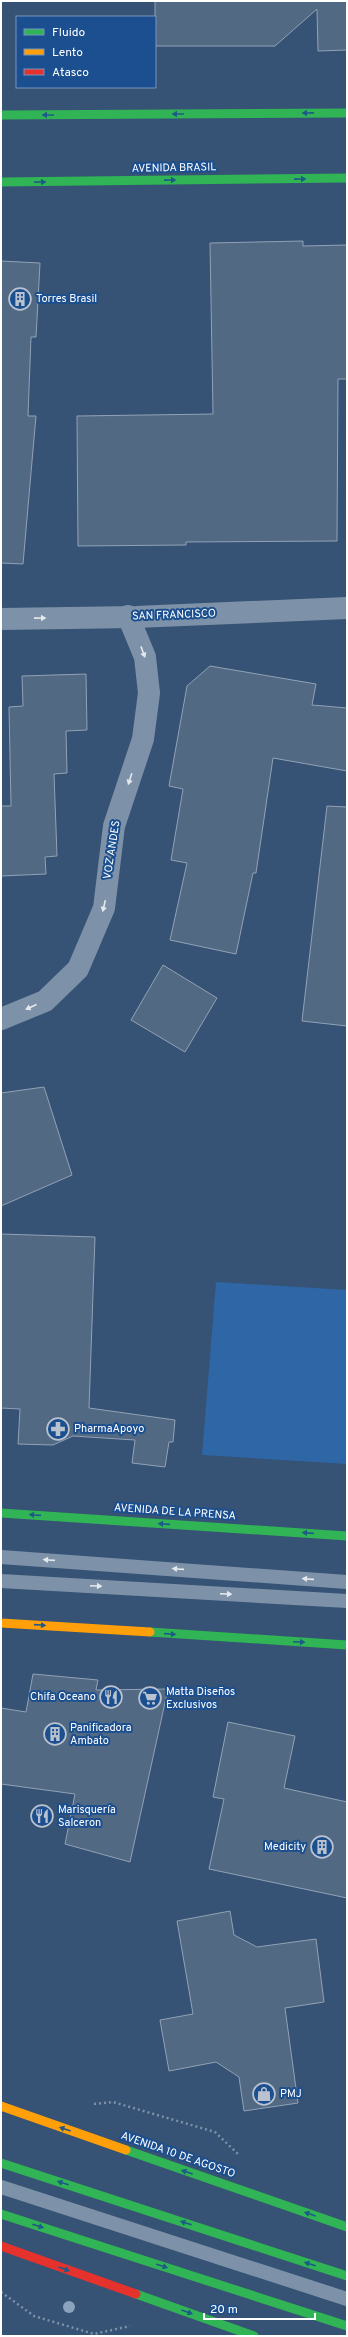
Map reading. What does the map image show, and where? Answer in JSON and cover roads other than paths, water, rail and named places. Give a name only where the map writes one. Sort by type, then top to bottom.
[{"type":"main road","points":[[1,115],[347,113]]},
{"type":"main road","name":"AVENIDA BRASIL","points":[[1,182],[347,178]]},
{"type":"main road","name":"AVENIDA DE LA PRENSA","points":[[1,1513],[347,1536]]},
{"type":"main road","points":[[1,1623],[347,1644]]},
{"type":"main road","name":"AVENIDA 10 DE AGOSTO","points":[[1,2106],[347,2227]]},
{"type":"main road","points":[[1,2163],[347,2276]]},
{"type":"main road","points":[[1,2214],[347,2326]]},
{"type":"main road","points":[[1,2246],[254,2336]]},
{"type":"street","name":"SAN FRANCISCO","points":[[1,619],[347,608]]},
{"type":"street","name":"VOZ ANDES","points":[[1,1019],[45,1001],[78,969],[104,908],[114,826],[143,739],[149,693],[145,656],[128,616]]},
{"type":"lane","points":[[1,1557],[347,1582]]},
{"type":"lane","points":[[1,1581],[347,1601]]},
{"type":"lane","points":[[1,2187],[347,2299]]},
{"type":"place","name":"Torres Brasil","points":[[20,299]]},
{"type":"place","name":"PharmaApoyo","points":[[58,1429]]},
{"type":"place","name":"Chifa Oceano","points":[[111,1697]]},
{"type":"place","name":"Matta Diseños Exclusivos","points":[[150,1698]]},
{"type":"place","name":"Panificadora Ambato","points":[[55,1734]]},
{"type":"place","name":"Marisquería Salceron","points":[[42,1816]]},
{"type":"place","name":"Medicity","points":[[322,1847]]},
{"type":"place","name":"PMJ","points":[[264,2094]]}]
